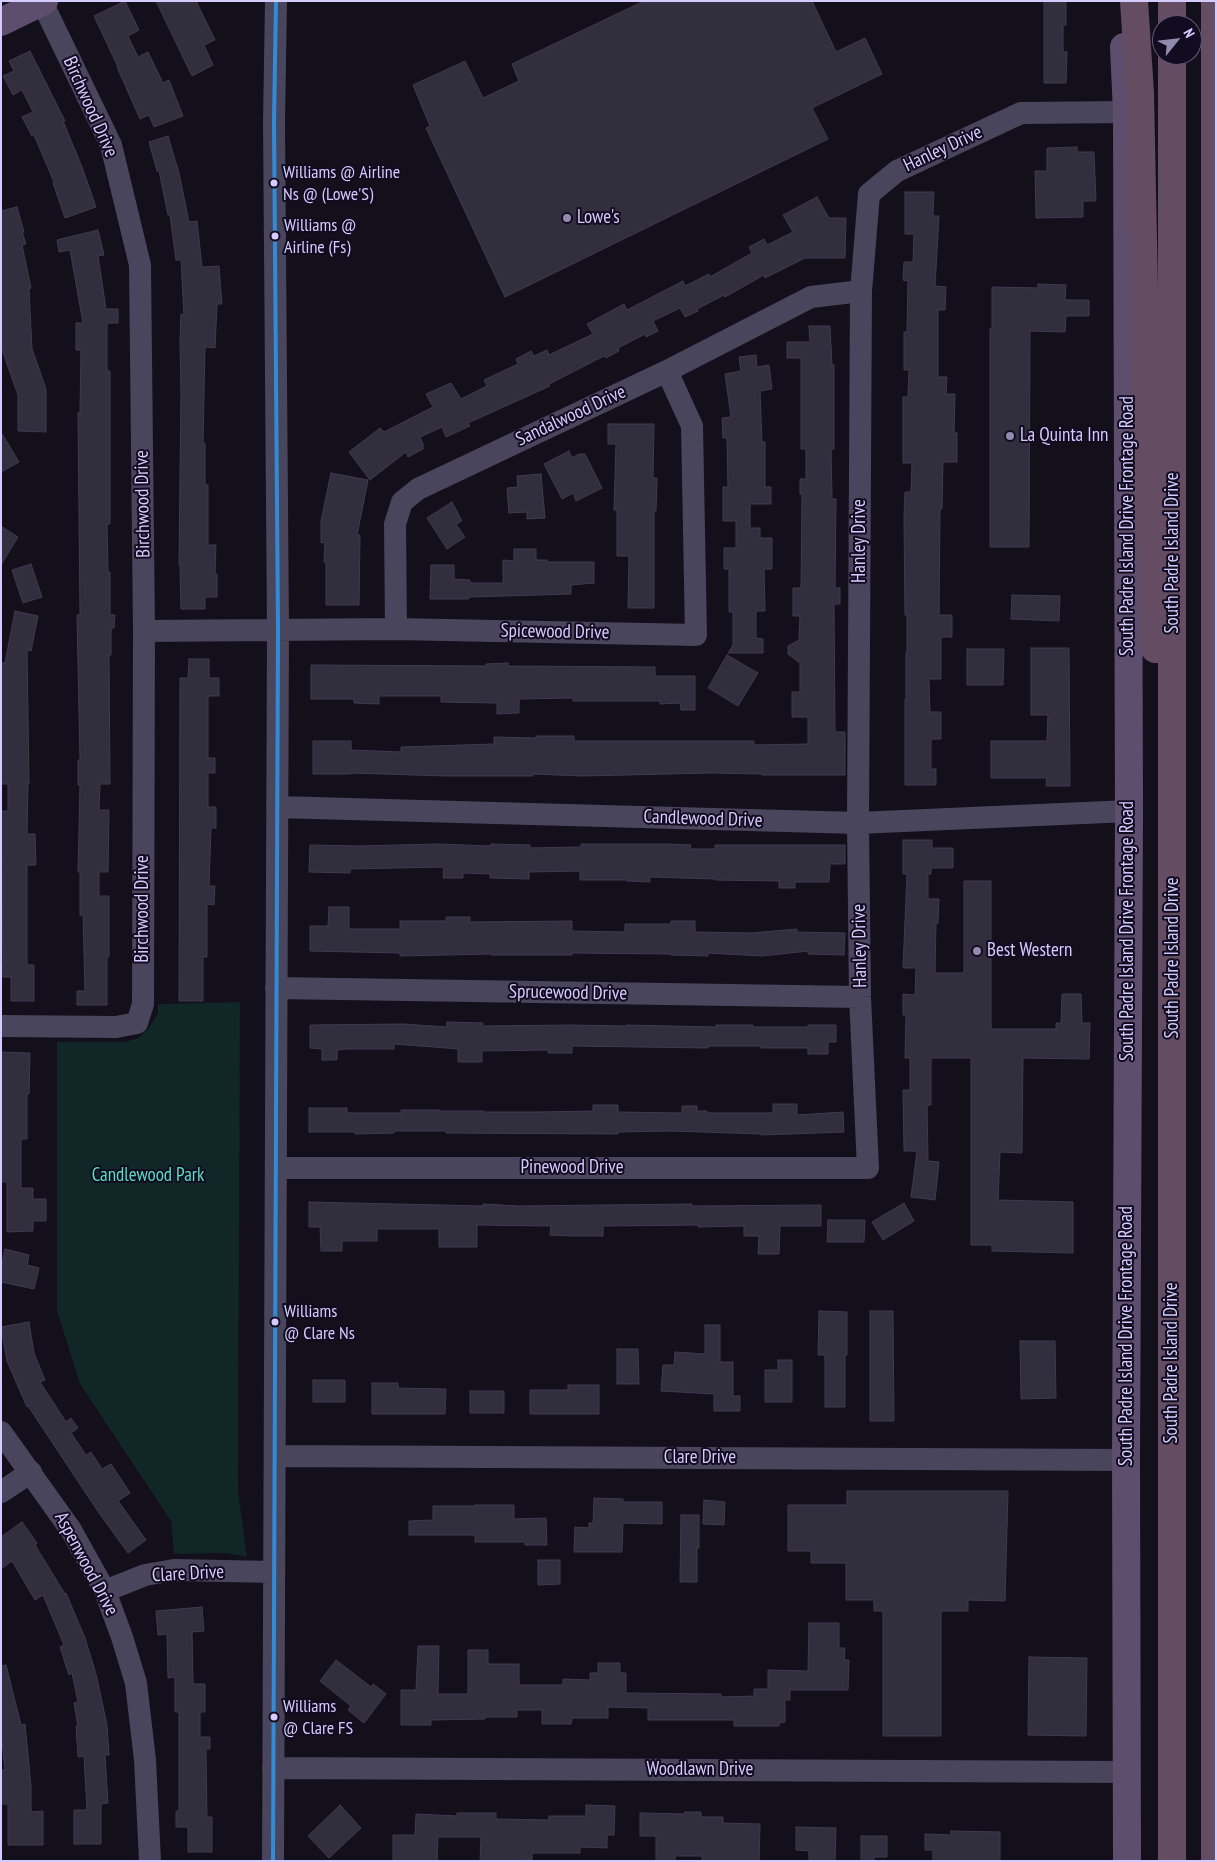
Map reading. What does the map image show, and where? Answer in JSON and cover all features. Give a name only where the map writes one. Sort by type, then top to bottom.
[{"type":"highway","points":[[1134,1],[1141,102],[1148,483],[1156,659],[1173,708]]},
{"type":"highway","points":[[1172,1],[1172,15]]},
{"type":"highway","points":[[1215,1861],[1216,1]]},
{"type":"highway","name":"South Padre Island Drive","points":[[1172,65],[1172,1861]]},
{"type":"main road","name":"South Padre Island Drive Frontage Road","points":[[1122,1],[1127,112],[1129,811],[1126,1460],[1127,1861]]},
{"type":"main road","points":[[1,22],[43,2]]},
{"type":"street","points":[[273,1861],[278,631],[274,132],[276,1]]},
{"type":"street","name":"Birchwood Drive","points":[[1,1026],[116,1027],[137,1023],[143,1004],[144,631],[140,265],[112,145],[43,2]]},
{"type":"street","name":"Hanley Drive","points":[[868,1168],[860,997],[858,823],[861,291],[869,194],[897,171],[1021,113],[1127,112]]},
{"type":"street","name":"Sandalwood Drive","points":[[396,629],[395,524],[402,502],[418,489],[667,371],[811,297],[861,291]]},
{"type":"street","name":"Spicewood Drive","points":[[144,631],[396,629],[696,635],[692,426],[667,371]]},
{"type":"street","name":"Candlewood Drive","points":[[277,808],[858,823],[1129,811]]},
{"type":"street","name":"Sprucewood Drive","points":[[276,988],[860,997]]},
{"type":"street","name":"Pinewood Drive","points":[[276,1168],[868,1168]]},
{"type":"street","name":"Aspenwood Drive","points":[[1,1432],[71,1530],[105,1591],[122,1636],[136,1683],[145,1760],[150,1861]]},
{"type":"street","name":"Clare Drive","points":[[275,1456],[1126,1460]]},
{"type":"street","points":[[1,1492],[30,1472]]},
{"type":"street","name":"Clare Drive","points":[[105,1591],[145,1575],[174,1570],[274,1572]]},
{"type":"street","name":"Woodlawn Drive","points":[[273,1768],[1127,1772]]},
{"type":"green space","name":"Candlewood Park","points":[[240,1002],[238,1491],[247,1557],[226,1553],[174,1554],[171,1521],[80,1384],[57,1311],[57,1042],[125,1042],[138,1038],[154,1020],[158,1013],[158,1004]]},
{"type":"building","points":[[125,1],[139,30],[128,36],[138,57],[148,52],[163,83],[169,80],[183,116],[154,127],[149,115],[140,119],[94,16]]},
{"type":"building","points":[[156,1],[196,1],[215,40],[204,45],[213,65],[192,76]]},
{"type":"building","name":"Lowe's","points":[[644,1],[812,1],[836,52],[865,38],[882,74],[812,108],[828,139],[505,297],[426,128],[430,126],[413,85],[465,61],[483,98],[519,81],[512,64]]},
{"type":"building","points":[[1044,1],[1066,1],[1066,25],[1063,25],[1063,52],[1067,52],[1066,83],[1044,83]]},
{"type":"building","points":[[30,51],[65,121],[63,121],[96,207],[65,218],[54,182],[34,135],[32,136],[22,117],[33,112],[22,90],[13,95],[3,76],[14,71],[9,61]]},
{"type":"building","points":[[168,136],[179,173],[189,222],[197,221],[202,267],[219,266],[222,304],[217,304],[215,348],[205,347],[203,443],[205,443],[205,485],[208,485],[208,545],[216,545],[215,574],[217,574],[217,597],[205,597],[205,609],[181,609],[179,565],[180,342],[181,314],[184,315],[181,260],[176,260],[170,215],[168,215],[159,171],[157,171],[149,142]]},
{"type":"building","points":[[1077,147],[1077,152],[1094,152],[1096,201],[1083,201],[1083,217],[1036,218],[1035,171],[1047,171],[1047,148]]},
{"type":"building","points":[[905,192],[934,192],[933,216],[939,216],[935,286],[946,287],[945,310],[938,310],[938,377],[947,377],[946,394],[955,394],[954,433],[957,433],[957,462],[943,462],[942,509],[940,509],[939,615],[952,615],[952,637],[941,637],[941,679],[929,679],[930,712],[941,712],[941,739],[931,739],[931,769],[936,769],[936,785],[905,785],[907,615],[905,615],[904,516],[905,492],[911,492],[912,463],[903,463],[903,397],[908,397],[909,370],[904,370],[904,332],[907,332],[908,281],[903,280],[904,262],[913,262],[914,234],[905,234]]},
{"type":"building","points":[[817,197],[829,218],[846,218],[845,258],[805,258],[765,278],[764,275],[685,317],[680,308],[653,321],[658,331],[646,337],[645,334],[618,348],[619,351],[606,358],[604,356],[549,384],[550,386],[468,423],[470,426],[446,437],[442,427],[420,437],[423,449],[408,457],[406,452],[370,480],[349,452],[380,428],[384,432],[433,407],[426,394],[451,383],[461,399],[487,386],[484,380],[518,364],[516,359],[531,351],[534,356],[547,350],[549,355],[593,334],[587,324],[624,304],[627,310],[683,281],[685,286],[709,274],[710,277],[752,253],[749,247],[764,239],[767,245],[793,232],[783,215]]},
{"type":"building","points":[[17,207],[24,232],[22,232],[26,244],[22,245],[31,288],[29,289],[32,349],[46,389],[46,432],[18,431],[18,395],[1,347],[1,211]]},
{"type":"building","points":[[98,230],[104,255],[98,256],[106,309],[118,309],[118,323],[107,323],[107,371],[110,371],[110,524],[107,524],[108,572],[110,572],[110,615],[115,615],[114,628],[111,628],[111,655],[109,655],[110,784],[100,784],[99,810],[109,810],[108,872],[99,872],[99,896],[109,896],[109,957],[107,957],[107,1005],[77,1005],[77,991],[85,991],[83,915],[80,915],[80,872],[78,872],[80,785],[78,785],[78,760],[80,760],[77,615],[80,615],[78,413],[80,413],[81,350],[76,350],[76,323],[83,323],[70,250],[59,252],[57,240]]},
{"type":"building","name":"La Quinta Inn","points":[[1038,284],[1066,285],[1065,300],[1089,300],[1089,316],[1066,316],[1065,332],[1030,331],[1029,547],[990,547],[990,329],[992,329],[992,287],[1038,288]]},
{"type":"building","points":[[809,326],[830,326],[832,365],[834,365],[834,449],[831,449],[832,499],[836,499],[835,588],[840,588],[840,604],[834,604],[835,732],[845,732],[845,775],[711,773],[582,776],[533,774],[533,776],[446,776],[351,773],[313,774],[313,741],[351,741],[351,750],[401,752],[401,747],[494,744],[494,737],[536,738],[536,736],[574,736],[574,741],[754,741],[754,745],[808,744],[808,717],[792,717],[792,692],[800,692],[800,663],[788,654],[788,646],[799,640],[800,616],[793,616],[793,588],[801,588],[802,494],[800,494],[800,479],[806,479],[806,449],[801,449],[801,358],[787,358],[787,342],[810,342]]},
{"type":"building","points":[[756,355],[757,367],[769,365],[772,389],[760,391],[762,442],[765,442],[765,487],[771,487],[771,504],[750,504],[750,528],[760,528],[760,538],[772,538],[772,569],[764,569],[765,611],[756,611],[756,638],[763,639],[763,653],[728,653],[733,645],[733,612],[729,612],[729,569],[724,569],[724,548],[736,548],[736,521],[723,521],[723,487],[728,487],[727,438],[723,438],[722,418],[731,417],[725,374],[741,371],[739,357]]},
{"type":"building","points":[[608,424],[654,424],[653,478],[657,478],[656,511],[654,511],[654,608],[628,608],[629,556],[617,556],[617,510],[614,510],[616,444],[608,444]]},
{"type":"building","points":[[1,432],[19,462],[1,472]]},
{"type":"building","points":[[569,451],[572,458],[579,454],[585,454],[602,488],[576,501],[573,493],[562,499],[544,464]]},
{"type":"building","points":[[331,473],[368,480],[357,535],[360,535],[359,605],[326,605],[325,542],[321,543],[321,521]]},
{"type":"building","points":[[541,474],[545,518],[527,519],[527,512],[509,513],[507,488],[518,487],[517,476]]},
{"type":"building","points":[[452,502],[462,521],[456,524],[465,537],[447,549],[427,518]]},
{"type":"building","points":[[1,526],[18,537],[1,565]]},
{"type":"building","points":[[514,549],[536,549],[536,560],[547,560],[547,562],[594,562],[594,583],[571,585],[571,594],[430,599],[431,565],[454,565],[454,579],[470,580],[470,583],[503,583],[503,560],[514,561]]},
{"type":"building","points":[[31,564],[42,597],[23,603],[12,570]]},
{"type":"building","points":[[1012,595],[1060,596],[1059,621],[1011,619]]},
{"type":"building","points":[[15,611],[38,616],[31,651],[27,650],[29,784],[27,834],[35,834],[36,865],[27,865],[27,965],[34,965],[34,1001],[11,1001],[11,977],[1,977],[1,965],[3,965],[1,811],[8,811],[8,784],[1,784],[1,663],[5,663]]},
{"type":"building","points":[[1031,648],[1069,648],[1070,786],[1046,786],[1047,778],[991,778],[991,741],[1047,741],[1048,715],[1031,715]]},
{"type":"building","points":[[967,649],[1004,649],[1003,685],[967,685]]},
{"type":"building","points":[[727,655],[758,673],[738,706],[708,688]]},
{"type":"building","points":[[189,659],[209,659],[209,678],[219,678],[219,696],[208,696],[208,758],[215,758],[215,773],[208,773],[208,807],[216,807],[216,828],[211,828],[209,886],[215,886],[214,905],[207,904],[207,957],[203,957],[203,1001],[179,1001],[180,678],[188,678]]},
{"type":"building","points":[[508,663],[508,666],[655,667],[655,676],[695,676],[695,710],[681,710],[680,703],[660,704],[660,701],[573,701],[573,698],[519,699],[519,713],[497,714],[497,703],[441,702],[441,696],[379,696],[379,704],[354,703],[354,699],[311,699],[311,665],[486,666],[486,664]]},
{"type":"building","points":[[903,840],[932,840],[932,848],[953,848],[953,868],[931,868],[931,874],[928,874],[928,899],[939,899],[938,923],[936,923],[935,973],[964,973],[964,881],[991,881],[991,1029],[1056,1029],[1056,1023],[1061,1023],[1062,994],[1081,994],[1082,1023],[1090,1023],[1089,1059],[1023,1058],[1022,1153],[1000,1152],[998,1200],[1073,1202],[1073,1253],[992,1251],[992,1245],[971,1245],[971,1058],[931,1058],[931,1105],[927,1105],[928,1161],[939,1162],[935,1200],[911,1197],[917,1151],[904,1151],[903,1090],[910,1090],[910,1058],[905,1058],[906,1015],[903,1015],[903,994],[915,995],[916,968],[903,968],[907,874],[903,874]]},
{"type":"building","points":[[581,844],[670,844],[691,845],[690,849],[715,849],[715,845],[845,845],[845,864],[830,864],[829,882],[795,882],[795,888],[779,888],[779,881],[650,877],[650,882],[580,880],[580,871],[529,872],[529,879],[490,878],[490,874],[463,873],[463,878],[443,878],[444,867],[350,869],[350,873],[309,872],[310,845],[530,845],[530,848],[581,847]]},
{"type":"building","points":[[329,907],[349,907],[349,929],[400,929],[400,921],[446,921],[446,917],[470,917],[470,922],[572,921],[572,931],[625,932],[625,924],[671,924],[671,921],[695,921],[695,932],[752,933],[797,929],[797,932],[845,933],[844,955],[808,954],[808,951],[762,956],[708,953],[708,956],[572,953],[572,955],[400,956],[400,953],[310,951],[310,926],[328,926]]},
{"type":"building","points":[[447,1022],[483,1023],[482,1026],[626,1025],[716,1027],[716,1025],[753,1025],[753,1027],[808,1027],[808,1025],[836,1025],[836,1042],[828,1042],[828,1054],[808,1054],[808,1048],[761,1048],[761,1046],[708,1046],[708,1048],[572,1046],[572,1053],[548,1053],[548,1050],[482,1051],[482,1062],[458,1062],[458,1049],[446,1048],[394,1044],[394,1049],[337,1050],[337,1060],[322,1060],[322,1049],[310,1048],[310,1025],[403,1024],[447,1027]]},
{"type":"building","points":[[1,1052],[30,1053],[29,1094],[27,1094],[27,1139],[21,1139],[21,1188],[33,1188],[33,1199],[46,1199],[46,1221],[33,1221],[33,1231],[7,1232],[7,1182],[1,1182]]},
{"type":"building","points":[[773,1104],[797,1104],[797,1115],[843,1112],[844,1132],[761,1135],[671,1131],[618,1132],[618,1134],[446,1133],[446,1131],[394,1131],[394,1133],[355,1134],[355,1132],[309,1132],[309,1108],[347,1108],[347,1113],[401,1113],[401,1110],[537,1112],[593,1111],[593,1105],[618,1105],[618,1112],[682,1113],[682,1106],[697,1106],[697,1111],[707,1111],[707,1113],[773,1113]]},
{"type":"building","points":[[309,1202],[483,1206],[483,1204],[519,1206],[821,1205],[821,1226],[780,1226],[779,1254],[758,1254],[759,1236],[744,1236],[744,1226],[698,1227],[698,1225],[603,1226],[603,1236],[572,1236],[550,1235],[551,1226],[477,1225],[477,1247],[439,1247],[439,1229],[377,1229],[377,1241],[342,1241],[342,1251],[321,1251],[320,1227],[309,1227]]},
{"type":"building","points":[[904,1203],[914,1221],[883,1240],[872,1222]]},
{"type":"building","points":[[828,1220],[865,1220],[864,1242],[827,1242]]},
{"type":"building","points":[[5,1249],[29,1255],[27,1265],[39,1268],[34,1289],[1,1282],[1,1268]]},
{"type":"building","points":[[819,1311],[847,1312],[845,1407],[825,1407],[825,1355],[818,1355]]},
{"type":"building","points":[[870,1311],[893,1311],[894,1421],[870,1421]]},
{"type":"building","points":[[29,1322],[34,1353],[45,1380],[40,1382],[66,1422],[71,1418],[78,1428],[71,1433],[86,1455],[91,1452],[102,1469],[111,1464],[130,1493],[118,1501],[146,1540],[128,1553],[27,1407],[7,1361],[1,1327]]},
{"type":"building","points":[[705,1325],[720,1325],[720,1362],[733,1362],[733,1396],[740,1396],[740,1411],[714,1411],[714,1394],[661,1391],[663,1365],[674,1365],[675,1352],[705,1354]]},
{"type":"building","points":[[1020,1341],[1055,1341],[1056,1398],[1021,1399]]},
{"type":"building","points":[[617,1349],[638,1349],[639,1384],[617,1384]]},
{"type":"building","points":[[778,1360],[792,1360],[792,1402],[765,1402],[765,1370],[778,1370]]},
{"type":"building","points":[[313,1380],[345,1380],[345,1402],[313,1402]]},
{"type":"building","points":[[372,1383],[398,1383],[398,1388],[446,1389],[445,1414],[372,1414]]},
{"type":"building","points":[[568,1385],[599,1385],[599,1414],[530,1414],[530,1390],[568,1390]]},
{"type":"building","points":[[470,1391],[504,1391],[504,1413],[470,1413]]},
{"type":"building","points":[[847,1491],[1008,1491],[1005,1601],[968,1600],[968,1611],[941,1611],[941,1736],[883,1736],[883,1611],[874,1611],[874,1600],[846,1600],[846,1563],[811,1563],[811,1551],[788,1551],[788,1505],[847,1505]]},
{"type":"building","points":[[594,1498],[623,1499],[623,1502],[662,1502],[662,1524],[623,1523],[622,1552],[574,1552],[575,1527],[589,1528],[589,1523],[593,1523]]},
{"type":"building","points":[[704,1500],[725,1502],[724,1525],[703,1524]]},
{"type":"building","points":[[514,1505],[514,1519],[546,1518],[547,1545],[525,1545],[525,1542],[475,1542],[475,1535],[409,1535],[409,1521],[433,1520],[433,1506]]},
{"type":"building","points":[[681,1515],[699,1515],[697,1582],[680,1582]]},
{"type":"building","points":[[22,1522],[37,1543],[35,1545],[66,1593],[85,1638],[96,1674],[107,1725],[109,1755],[105,1755],[108,1803],[101,1804],[101,1844],[74,1844],[74,1810],[87,1810],[84,1756],[78,1757],[76,1726],[78,1726],[74,1703],[78,1702],[72,1673],[69,1675],[60,1647],[64,1645],[43,1595],[35,1600],[12,1561],[1,1569],[1,1537]]},
{"type":"building","points":[[538,1560],[560,1560],[560,1584],[538,1585]]},
{"type":"building","points":[[202,1607],[204,1631],[192,1632],[193,1684],[205,1684],[205,1712],[200,1712],[200,1737],[210,1737],[210,1749],[206,1749],[207,1817],[212,1817],[212,1852],[188,1852],[188,1827],[176,1827],[176,1811],[179,1811],[179,1712],[175,1712],[175,1677],[168,1678],[167,1634],[158,1635],[156,1611]]},
{"type":"building","points":[[809,1623],[839,1623],[839,1648],[845,1648],[844,1660],[849,1660],[848,1690],[790,1690],[790,1700],[785,1700],[785,1722],[779,1723],[779,1726],[734,1726],[734,1720],[648,1720],[648,1708],[608,1707],[608,1718],[572,1718],[571,1724],[542,1724],[542,1710],[517,1710],[517,1717],[431,1720],[431,1725],[401,1725],[401,1690],[416,1690],[418,1646],[439,1646],[438,1694],[468,1694],[468,1650],[488,1650],[488,1664],[519,1664],[519,1685],[563,1685],[563,1679],[590,1680],[590,1673],[598,1673],[598,1663],[620,1663],[620,1673],[626,1673],[626,1693],[721,1694],[721,1697],[754,1696],[754,1689],[768,1689],[768,1670],[808,1671]]},
{"type":"building","points":[[1029,1657],[1087,1658],[1086,1736],[1028,1735]]},
{"type":"building","points":[[336,1660],[371,1687],[373,1684],[386,1694],[364,1723],[348,1710],[351,1706],[320,1681]]},
{"type":"building","points":[[6,1665],[21,1725],[25,1724],[31,1786],[31,1812],[43,1811],[43,1845],[8,1845],[8,1804],[1,1804],[1,1770],[5,1770],[1,1731],[1,1666]]},
{"type":"building","points":[[340,1805],[361,1828],[329,1858],[308,1836]]},
{"type":"building","points":[[586,1805],[615,1806],[614,1835],[607,1835],[607,1848],[580,1847],[580,1853],[532,1853],[532,1860],[480,1861],[481,1837],[438,1837],[437,1861],[393,1861],[393,1835],[415,1835],[416,1814],[457,1816],[457,1813],[496,1813],[496,1819],[549,1820],[549,1816],[586,1816]]},
{"type":"building","points":[[685,1812],[701,1812],[701,1817],[723,1817],[723,1823],[760,1824],[759,1861],[702,1861],[702,1856],[675,1856],[675,1861],[656,1861],[656,1836],[640,1836],[640,1813],[685,1814]]},
{"type":"building","points":[[796,1827],[836,1828],[835,1861],[809,1861],[809,1851],[796,1850]]},
{"type":"building","points":[[951,1831],[1000,1832],[1000,1861],[933,1861],[933,1850],[925,1850],[925,1834],[951,1835]]},
{"type":"building","points":[[861,1836],[887,1836],[887,1857],[874,1857],[874,1861],[861,1861]]},
{"type":"transit line","points":[[273,1861],[278,631],[274,122],[276,1]]},
{"type":"place","name":"Williams @ Airline Ns @ (Lowe'S)","points":[[274,183]]},
{"type":"place","name":"Lowe's","points":[[567,218]]},
{"type":"place","name":"Williams @ Airline (Fs)","points":[[275,236]]},
{"type":"place","name":"La Quinta Inn","points":[[1010,436]]},
{"type":"place","name":"Best Western","points":[[977,951]]},
{"type":"place","name":"Williams @ Clare Ns","points":[[275,1322]]},
{"type":"place","name":"Williams @ Clare FS","points":[[274,1717]]}]
